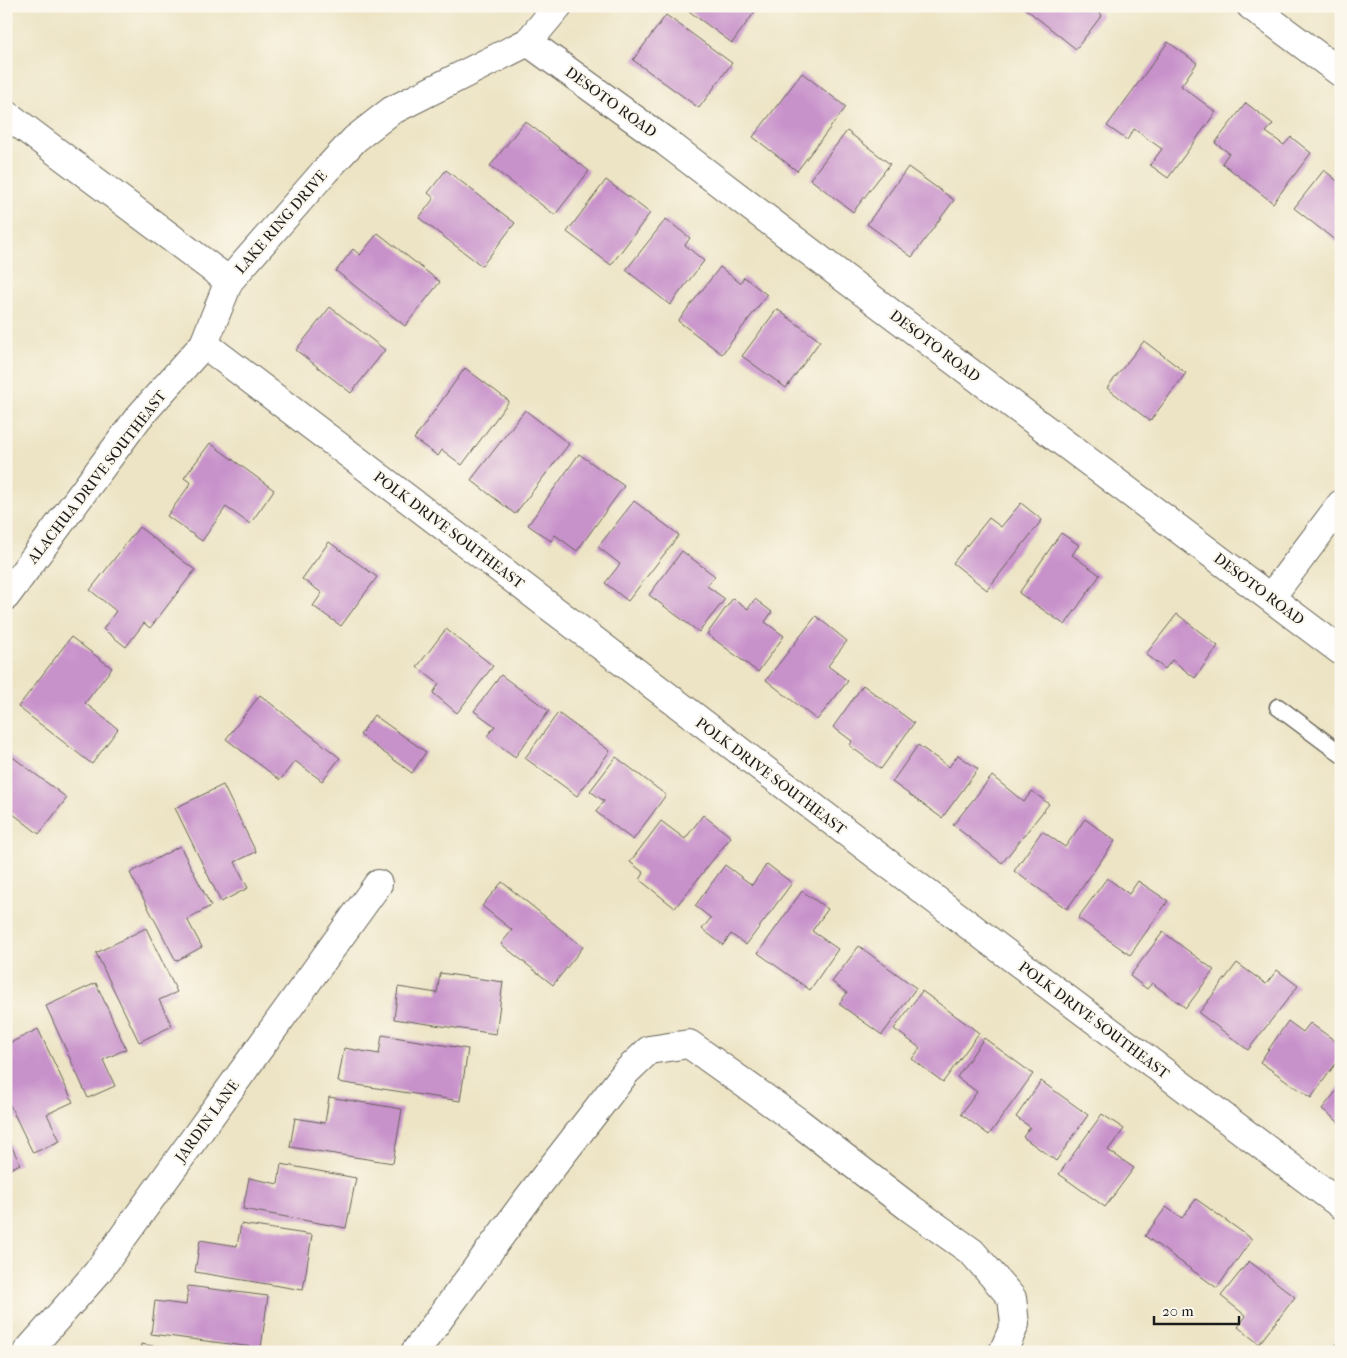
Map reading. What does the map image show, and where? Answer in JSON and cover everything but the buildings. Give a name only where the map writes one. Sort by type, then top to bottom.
[{"type":"street","name":"LAKE RING DRIVE","points":[[6,114],[229,281],[324,171],[355,139],[391,111],[528,42],[558,6]]},
{"type":"street","points":[[1251,6],[1341,73]]},
{"type":"street","name":"DESOTO ROAD","points":[[528,42],[666,142],[1341,651]]},
{"type":"street","name":"ALACHUA DRIVE SOUTHEAST","points":[[6,596],[138,418],[204,344],[229,281]]},
{"type":"street","name":"POLK DRIVE SOUTHEAST","points":[[204,344],[987,939],[1341,1205]]},
{"type":"street","points":[[1271,597],[1341,504]]},
{"type":"street","name":"JARDIN LANE","points":[[27,1352],[97,1273],[378,884]]},
{"type":"street","points":[[415,1352],[529,1197],[626,1072],[649,1050],[688,1044],[798,1120],[910,1208],[972,1252],[1012,1298],[1015,1324],[1003,1352]]},
{"type":"lane","points":[[1278,707],[1341,754]]}]
